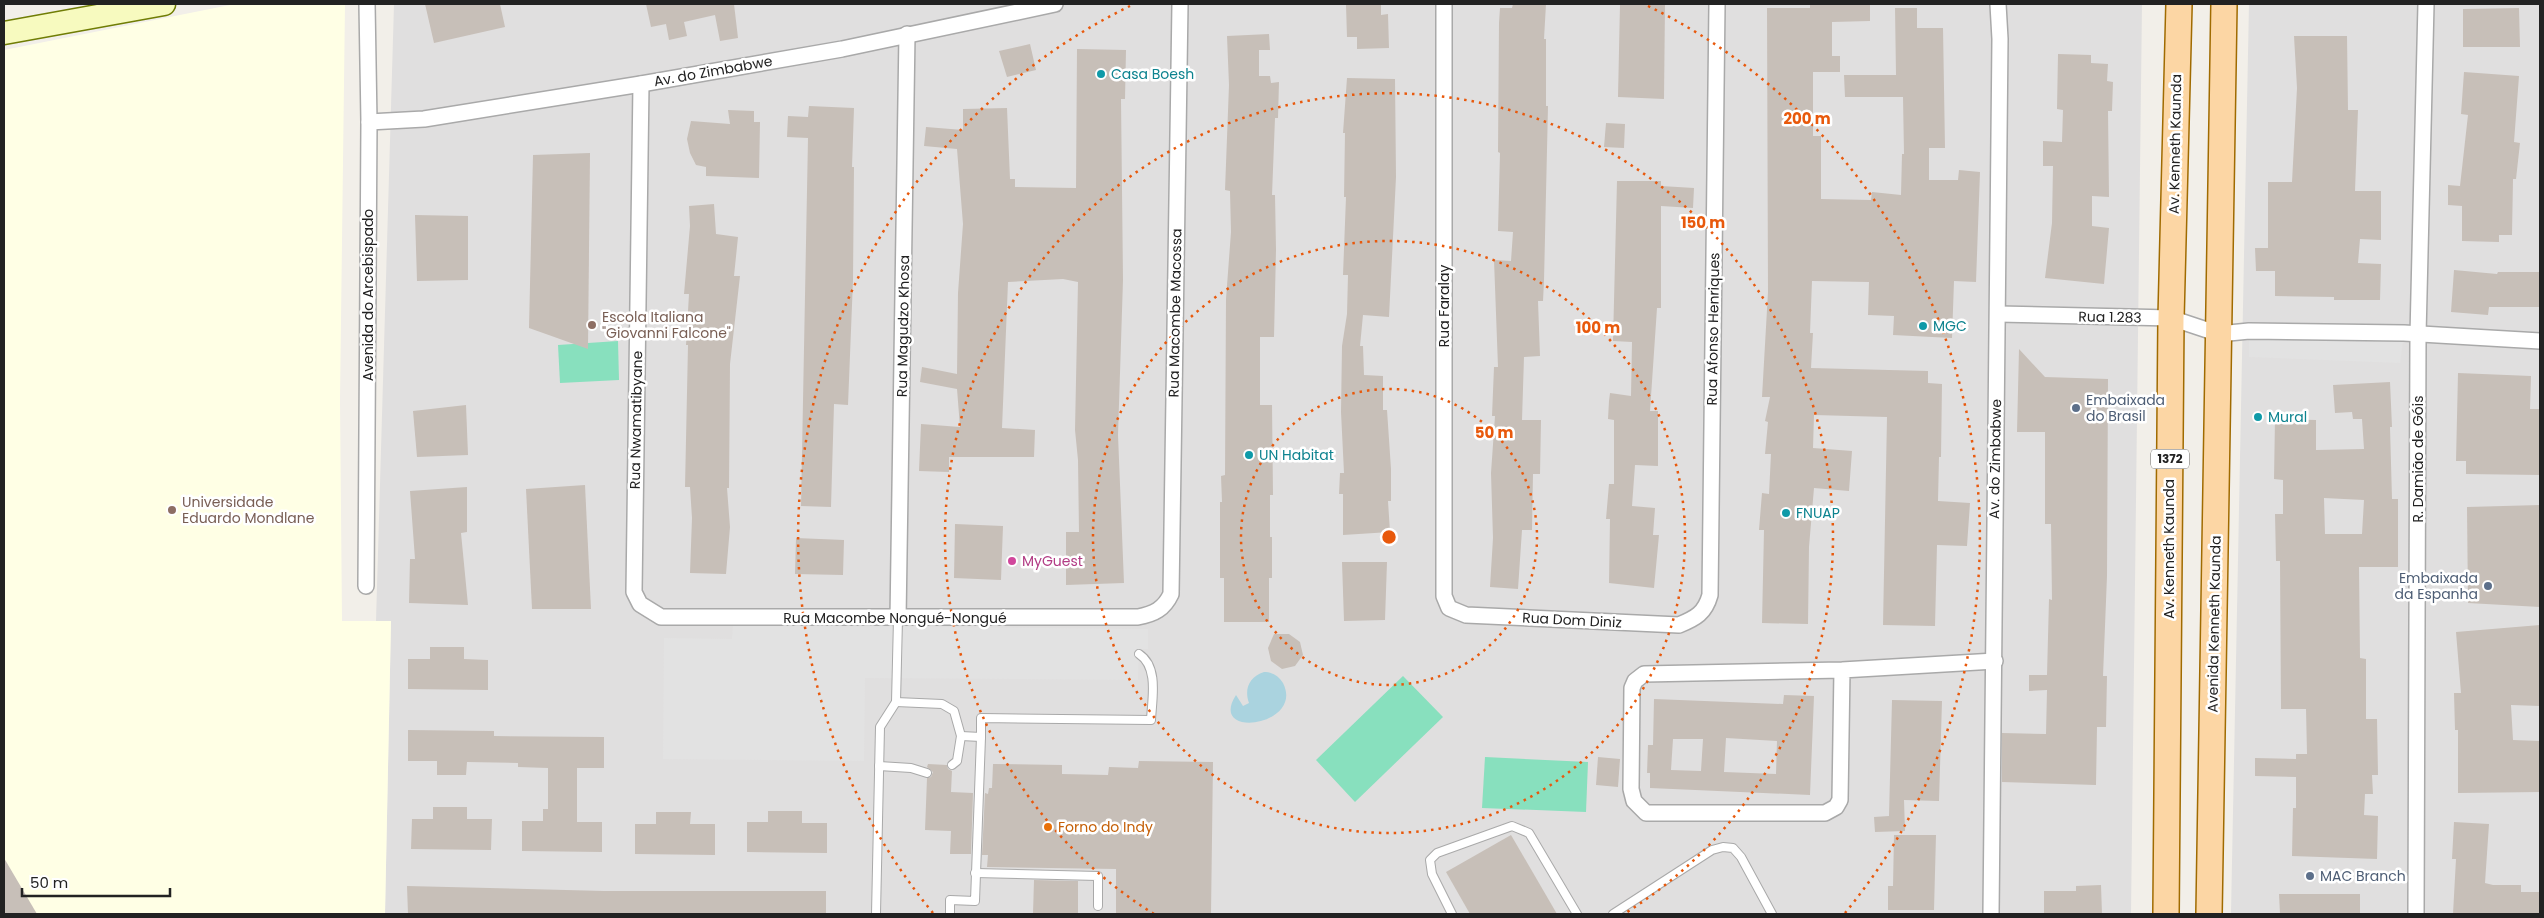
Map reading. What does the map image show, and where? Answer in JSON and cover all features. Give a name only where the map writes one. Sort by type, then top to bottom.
[{"type":"main road","points":[[4,33],[164,4]]},
{"type":"main road","name":"Av. Kenneth Kaunda","points":[[2166,914],[2171,318],[2179,4]]},
{"type":"main road","points":[[2219,334],[2224,4]]},
{"type":"main road","name":"Avenida Kenneth Kaunda","points":[[2209,914],[2219,334]]},
{"type":"street","name":"Avenida do Arcebispado","points":[[366,586],[369,122],[367,4]]},
{"type":"street","name":"Av. do Zimbabwe","points":[[369,122],[424,119],[641,84],[842,48],[1055,4]]},
{"type":"street","name":"Rua Macombe Macossa","points":[[1153,614],[1167,603],[1171,594],[1180,4]]},
{"type":"street","name":"Rua Faralay","points":[[1444,4],[1444,596],[1449,608]]},
{"type":"street","name":"Rua Afonso Henriques","points":[[1695,619],[1706,609],[1710,594],[1717,4]]},
{"type":"street","name":"Av. do Zimbabwe","points":[[1991,914],[1995,662],[1993,611],[1998,314],[2000,39],[1998,4]]},
{"type":"street","name":"R. Damião de Góis","points":[[2416,914],[2418,335],[2426,4]]},
{"type":"street","name":"Rua Magudzo Khosa","points":[[898,619],[907,34]]},
{"type":"street","name":"Rua Nwamatibyane","points":[[640,604],[634,592],[641,84]]},
{"type":"street","name":"Rua 1.283","points":[[1998,314],[2171,318],[2219,334]]},
{"type":"street","points":[[2219,334],[2249,331],[2404,333],[2540,341]]},
{"type":"street","name":"Rua Macombe Nongué-Nongué","points":[[640,604],[661,617],[898,619],[1138,618],[1153,614]]},
{"type":"street","name":"Rua Dom Diniz","points":[[1449,608],[1466,615],[1679,625],[1695,619]]},
{"type":"street","points":[[1842,670],[1840,800],[1832,810],[1825,813],[1646,813],[1634,801],[1631,789],[1632,688],[1639,677],[1644,674],[1842,670],[1995,662]]},
{"type":"lane","points":[[876,914],[880,727],[896,702],[898,619]]},
{"type":"lane","points":[[950,914],[950,900],[975,901],[981,718],[1152,720],[1152,676],[1145,658],[1139,654]]},
{"type":"lane","points":[[896,702],[942,704],[954,711],[961,736],[957,761],[952,765]]},
{"type":"lane","points":[[961,736],[981,736]]},
{"type":"lane","points":[[879,766],[912,768],[927,773]]},
{"type":"lane","points":[[1452,914],[1432,874],[1430,860],[1437,853],[1512,826],[1529,833],[1577,914]]},
{"type":"lane","points":[[1613,914],[1622,912],[1712,850],[1723,847],[1733,848],[1741,858],[1772,914]]},
{"type":"lane","points":[[975,873],[1098,876],[1098,906]]},
{"type":"shaded area","name":"Universidade Eduardo Mondlane","points":[[235,4],[345,4],[340,400],[342,621],[391,621],[385,914],[4,914],[4,50]]},
{"type":"shaded area","points":[[394,4],[2142,4],[2131,914],[385,914],[391,622],[376,621]]},
{"type":"shaded area","points":[[2249,4],[2540,4],[2540,914],[2231,914]]},
{"type":"shaded area","points":[[2249,332],[2404,333],[2400,363],[2249,357]]},
{"type":"shaded area","points":[[733,625],[1148,629],[1148,649],[1139,649],[1138,680],[865,678],[864,761],[663,759],[664,638],[732,639]]},
{"type":"green space","points":[[618,341],[619,380],[560,383],[558,345]]},
{"type":"green space","points":[[1403,676],[1443,717],[1355,802],[1316,760]]},
{"type":"green space","points":[[1485,757],[1588,762],[1586,812],[1482,808]]},
{"type":"water","points":[[1264,672],[1275,675],[1283,683],[1286,698],[1281,709],[1270,718],[1257,722],[1244,722],[1234,718],[1231,709],[1236,695],[1243,706],[1249,703],[1247,693],[1249,684],[1251,680]]},
{"type":"building","points":[[425,4],[500,4],[505,27],[434,43]]},
{"type":"building","points":[[646,4],[734,4],[738,38],[720,41],[715,15],[684,22],[687,36],[669,40],[666,24],[651,27]]},
{"type":"building","points":[[1513,4],[1546,4],[1544,39],[1546,39],[1546,106],[1548,106],[1543,301],[1538,301],[1540,356],[1524,357],[1522,420],[1541,420],[1540,474],[1533,474],[1532,530],[1522,530],[1518,589],[1490,587],[1493,538],[1491,473],[1495,416],[1492,416],[1494,367],[1498,367],[1494,260],[1511,261],[1513,232],[1498,231],[1500,153],[1498,152],[1499,23],[1500,8],[1512,8]]},
{"type":"building","points":[[1620,4],[1665,4],[1664,99],[1618,97]]},
{"type":"building","points":[[1810,4],[1870,4],[1870,21],[1832,22],[1832,56],[1840,56],[1840,72],[1813,72],[1813,136],[1821,136],[1821,199],[1871,200],[1872,192],[1901,195],[1902,154],[1904,154],[1903,97],[1845,97],[1844,75],[1896,75],[1895,8],[1917,8],[1917,28],[1943,28],[1945,148],[1929,148],[1929,180],[1958,180],[1959,170],[1980,172],[1976,282],[1954,281],[1952,338],[1893,335],[1894,316],[1868,315],[1869,282],[1812,281],[1810,333],[1813,333],[1811,368],[1928,371],[1928,383],[1942,384],[1938,501],[1970,503],[1967,546],[1937,545],[1935,626],[1883,625],[1887,417],[1814,415],[1813,448],[1852,451],[1849,491],[1814,488],[1809,547],[1808,624],[1762,623],[1764,530],[1759,530],[1762,493],[1769,494],[1771,454],[1765,454],[1768,422],[1765,421],[1770,397],[1762,397],[1768,292],[1767,8],[1810,8]]},
{"type":"building","points":[[1346,5],[1381,5],[1381,15],[1388,14],[1389,48],[1357,49],[1357,37],[1347,37]]},
{"type":"building","points":[[2519,8],[2520,47],[2463,47],[2463,9]]},
{"type":"building","points":[[1269,34],[1270,50],[1259,50],[1259,76],[1270,76],[1271,83],[1279,82],[1278,118],[1275,118],[1272,195],[1275,195],[1276,250],[1274,337],[1260,337],[1260,405],[1272,405],[1273,495],[1270,495],[1270,537],[1272,537],[1272,578],[1269,578],[1269,622],[1224,622],[1224,578],[1220,578],[1220,502],[1222,502],[1221,476],[1225,475],[1226,299],[1231,232],[1230,191],[1225,190],[1229,85],[1227,36]]},
{"type":"building","points":[[2294,36],[2347,36],[2348,110],[2358,110],[2355,191],[2381,191],[2381,240],[2360,239],[2358,263],[2381,264],[2380,300],[2334,300],[2334,297],[2275,296],[2275,271],[2256,271],[2255,248],[2268,248],[2268,182],[2292,182],[2297,88]]},
{"type":"building","points":[[1030,44],[1036,70],[1007,77],[999,51]]},
{"type":"building","points":[[1077,49],[1126,50],[1125,99],[1121,99],[1123,280],[1118,435],[1124,583],[1066,585],[1066,532],[1079,532],[1078,460],[1075,430],[1078,282],[1063,279],[1008,282],[1002,428],[1035,430],[1034,457],[949,457],[949,472],[919,471],[921,424],[960,427],[957,389],[920,382],[922,367],[957,374],[958,293],[963,224],[957,149],[924,146],[926,127],[963,130],[963,109],[1007,108],[1010,179],[1015,179],[1015,187],[1076,188]]},
{"type":"building","points":[[2058,54],[2091,55],[2091,63],[2108,64],[2107,81],[2113,82],[2112,111],[2108,111],[2109,197],[2092,196],[2092,226],[2109,228],[2104,284],[2045,278],[2052,223],[2053,166],[2043,166],[2043,141],[2062,142],[2063,110],[2057,109]]},
{"type":"building","points":[[2464,72],[2519,76],[2514,142],[2520,143],[2516,179],[2513,179],[2512,235],[2499,235],[2499,242],[2462,241],[2462,206],[2448,205],[2448,185],[2460,186],[2468,115],[2461,114]]},
{"type":"building","points":[[1347,78],[1395,79],[1396,177],[1389,317],[1363,315],[1360,346],[1363,346],[1364,375],[1383,376],[1383,410],[1387,410],[1391,469],[1391,501],[1388,501],[1390,532],[1343,535],[1343,494],[1339,494],[1340,473],[1344,473],[1341,412],[1342,346],[1347,314],[1348,275],[1343,275],[1346,197],[1344,197],[1345,133],[1343,133]]},
{"type":"building","points":[[809,106],[854,108],[852,167],[854,167],[853,280],[848,405],[834,404],[831,507],[801,506],[808,138],[787,137],[788,116],[808,117]]},
{"type":"building","points":[[728,110],[754,111],[754,122],[760,122],[759,178],[706,176],[706,167],[696,165],[690,153],[687,139],[691,121],[730,124]]},
{"type":"building","points":[[1606,123],[1625,124],[1624,148],[1604,147]]},
{"type":"building","points":[[590,153],[588,349],[529,328],[533,155]]},
{"type":"building","points":[[1617,181],[1661,181],[1661,186],[1694,188],[1693,208],[1661,206],[1661,308],[1657,308],[1650,411],[1658,411],[1658,466],[1635,465],[1632,506],[1655,508],[1653,535],[1659,535],[1654,588],[1609,583],[1610,519],[1606,519],[1609,484],[1614,484],[1614,420],[1608,419],[1609,401],[1610,393],[1631,396],[1632,342],[1613,341]]},
{"type":"building","points":[[714,204],[716,234],[738,237],[734,276],[740,276],[730,364],[729,488],[727,488],[730,527],[726,574],[690,573],[692,518],[690,487],[685,487],[688,345],[686,345],[689,294],[684,294],[690,226],[689,206]]},
{"type":"building","points":[[415,215],[468,216],[468,280],[417,281]]},
{"type":"building","points":[[2454,270],[2497,274],[2498,272],[2540,272],[2540,307],[2489,307],[2488,315],[2451,312]]},
{"type":"building","points":[[2019,349],[2045,377],[2108,379],[2107,576],[2103,676],[2107,676],[2106,727],[2097,727],[2096,785],[2002,782],[2002,733],[2046,734],[2047,690],[2029,691],[2029,675],[2047,675],[2049,599],[2052,600],[2051,524],[2045,524],[2045,432],[2017,432]]},
{"type":"building","points":[[2458,373],[2531,376],[2530,409],[2540,409],[2540,475],[2466,474],[2466,461],[2456,461]]},
{"type":"building","points":[[2390,382],[2392,499],[2398,499],[2398,567],[2359,567],[2360,658],[2366,659],[2366,719],[2377,719],[2378,775],[2372,775],[2373,794],[2365,794],[2364,815],[2378,816],[2377,859],[2292,856],[2293,808],[2296,808],[2296,777],[2255,776],[2255,758],[2296,759],[2296,754],[2307,754],[2306,709],[2281,709],[2280,561],[2276,561],[2275,514],[2283,514],[2283,480],[2274,479],[2275,419],[2316,420],[2316,450],[2364,449],[2362,419],[2353,419],[2352,412],[2335,413],[2333,385]],"holes":[[[2324,498],[2364,500],[2362,534],[2325,534]]]},
{"type":"building","points":[[466,405],[468,455],[417,457],[413,411]]},
{"type":"building","points":[[585,485],[591,609],[532,609],[526,489]]},
{"type":"building","points":[[467,487],[467,532],[461,533],[468,605],[409,603],[410,559],[415,559],[410,491]]},
{"type":"building","points":[[2540,505],[2540,607],[2468,603],[2467,507]]},
{"type":"building","points":[[955,524],[1003,526],[1001,580],[954,578]]},
{"type":"building","points":[[796,538],[844,540],[843,575],[795,574]]},
{"type":"building","points":[[1342,562],[1387,562],[1385,620],[1344,621]]},
{"type":"building","points":[[2540,625],[2540,706],[2511,705],[2513,740],[2540,741],[2540,792],[2458,793],[2458,730],[2455,730],[2454,693],[2461,693],[2456,632]]},
{"type":"building","points":[[1274,634],[1289,634],[1300,642],[1303,655],[1295,666],[1282,669],[1271,661],[1268,648]]},
{"type":"building","points":[[430,647],[464,647],[464,659],[488,660],[488,690],[408,689],[408,659],[430,659]]},
{"type":"building","points":[[1784,695],[1814,696],[1810,795],[1650,788],[1650,773],[1647,773],[1648,745],[1653,745],[1654,699],[1783,704]],"holes":[[[1726,738],[1777,741],[1776,774],[1724,772]],[[1673,739],[1703,739],[1701,771],[1671,770]]]},
{"type":"building","points":[[1892,700],[1942,701],[1939,801],[1904,800],[1905,831],[1875,832],[1874,817],[1889,816]]},
{"type":"building","points":[[408,730],[494,731],[494,736],[604,737],[604,768],[577,768],[577,822],[602,822],[602,852],[522,851],[522,821],[543,821],[543,809],[548,809],[548,768],[518,767],[518,763],[467,762],[466,775],[437,775],[437,761],[408,761]]},
{"type":"building","points":[[1598,757],[1620,759],[1618,787],[1596,785]]},
{"type":"building","points":[[1139,761],[1213,762],[1211,914],[1116,914],[1116,869],[987,867],[988,855],[982,855],[985,793],[988,794],[989,788],[992,788],[993,764],[1062,765],[1062,774],[1108,775],[1109,767],[1138,768]]},
{"type":"building","points":[[928,764],[947,765],[948,769],[952,771],[951,792],[973,793],[971,854],[950,854],[951,831],[925,830],[927,778],[931,777],[933,772],[927,767]]},
{"type":"building","points":[[433,807],[467,807],[467,819],[492,819],[491,850],[411,849],[412,819],[433,819]]},
{"type":"building","points":[[768,811],[802,811],[802,823],[827,823],[827,853],[747,852],[747,822],[768,822]]},
{"type":"building","points":[[656,812],[691,812],[690,824],[715,824],[715,855],[635,854],[635,824],[656,824]]},
{"type":"building","points":[[2454,822],[2489,824],[2485,883],[2493,885],[2521,885],[2521,892],[2540,892],[2540,914],[2453,914],[2456,859],[2452,859]]},
{"type":"building","points":[[1511,835],[1557,914],[1470,914],[1446,872]]},
{"type":"building","points":[[1894,835],[1936,835],[1934,910],[1888,910],[1888,886],[1893,886]]},
{"type":"building","points":[[4,858],[37,914],[4,914]]},
{"type":"building","points":[[1034,880],[1078,881],[1078,914],[1033,914]]},
{"type":"building","points":[[2101,885],[2102,914],[2044,914],[2044,891],[2076,891],[2076,886]]},
{"type":"building","points":[[407,886],[604,891],[826,891],[826,914],[408,914]]},
{"type":"building","points":[[2279,894],[2360,894],[2360,914],[2280,914]]},
{"type":"place","name":"Casa Boesh","points":[[1101,74]]},
{"type":"place","name":"Escola Italiana \"Giovanni Falcone\"","points":[[592,325]]},
{"type":"place","name":"MGC","points":[[1923,326]]},
{"type":"place","name":"Embaixada do Brasil","points":[[2076,408]]},
{"type":"place","name":"Mural","points":[[2258,417]]},
{"type":"place","name":"UN Habitat","points":[[1249,455]]},
{"type":"place","name":"Universidade Eduardo Mondlane","points":[[172,510]]},
{"type":"place","name":"FNUAP","points":[[1786,513]]},
{"type":"place","name":"MyGuest","points":[[1012,561]]},
{"type":"place","name":"Embaixada da Espanha","points":[[2488,586]]},
{"type":"place","name":"Forno do Indy","points":[[1048,827]]},
{"type":"place","name":"MAC Branch","points":[[2310,876]]}]
